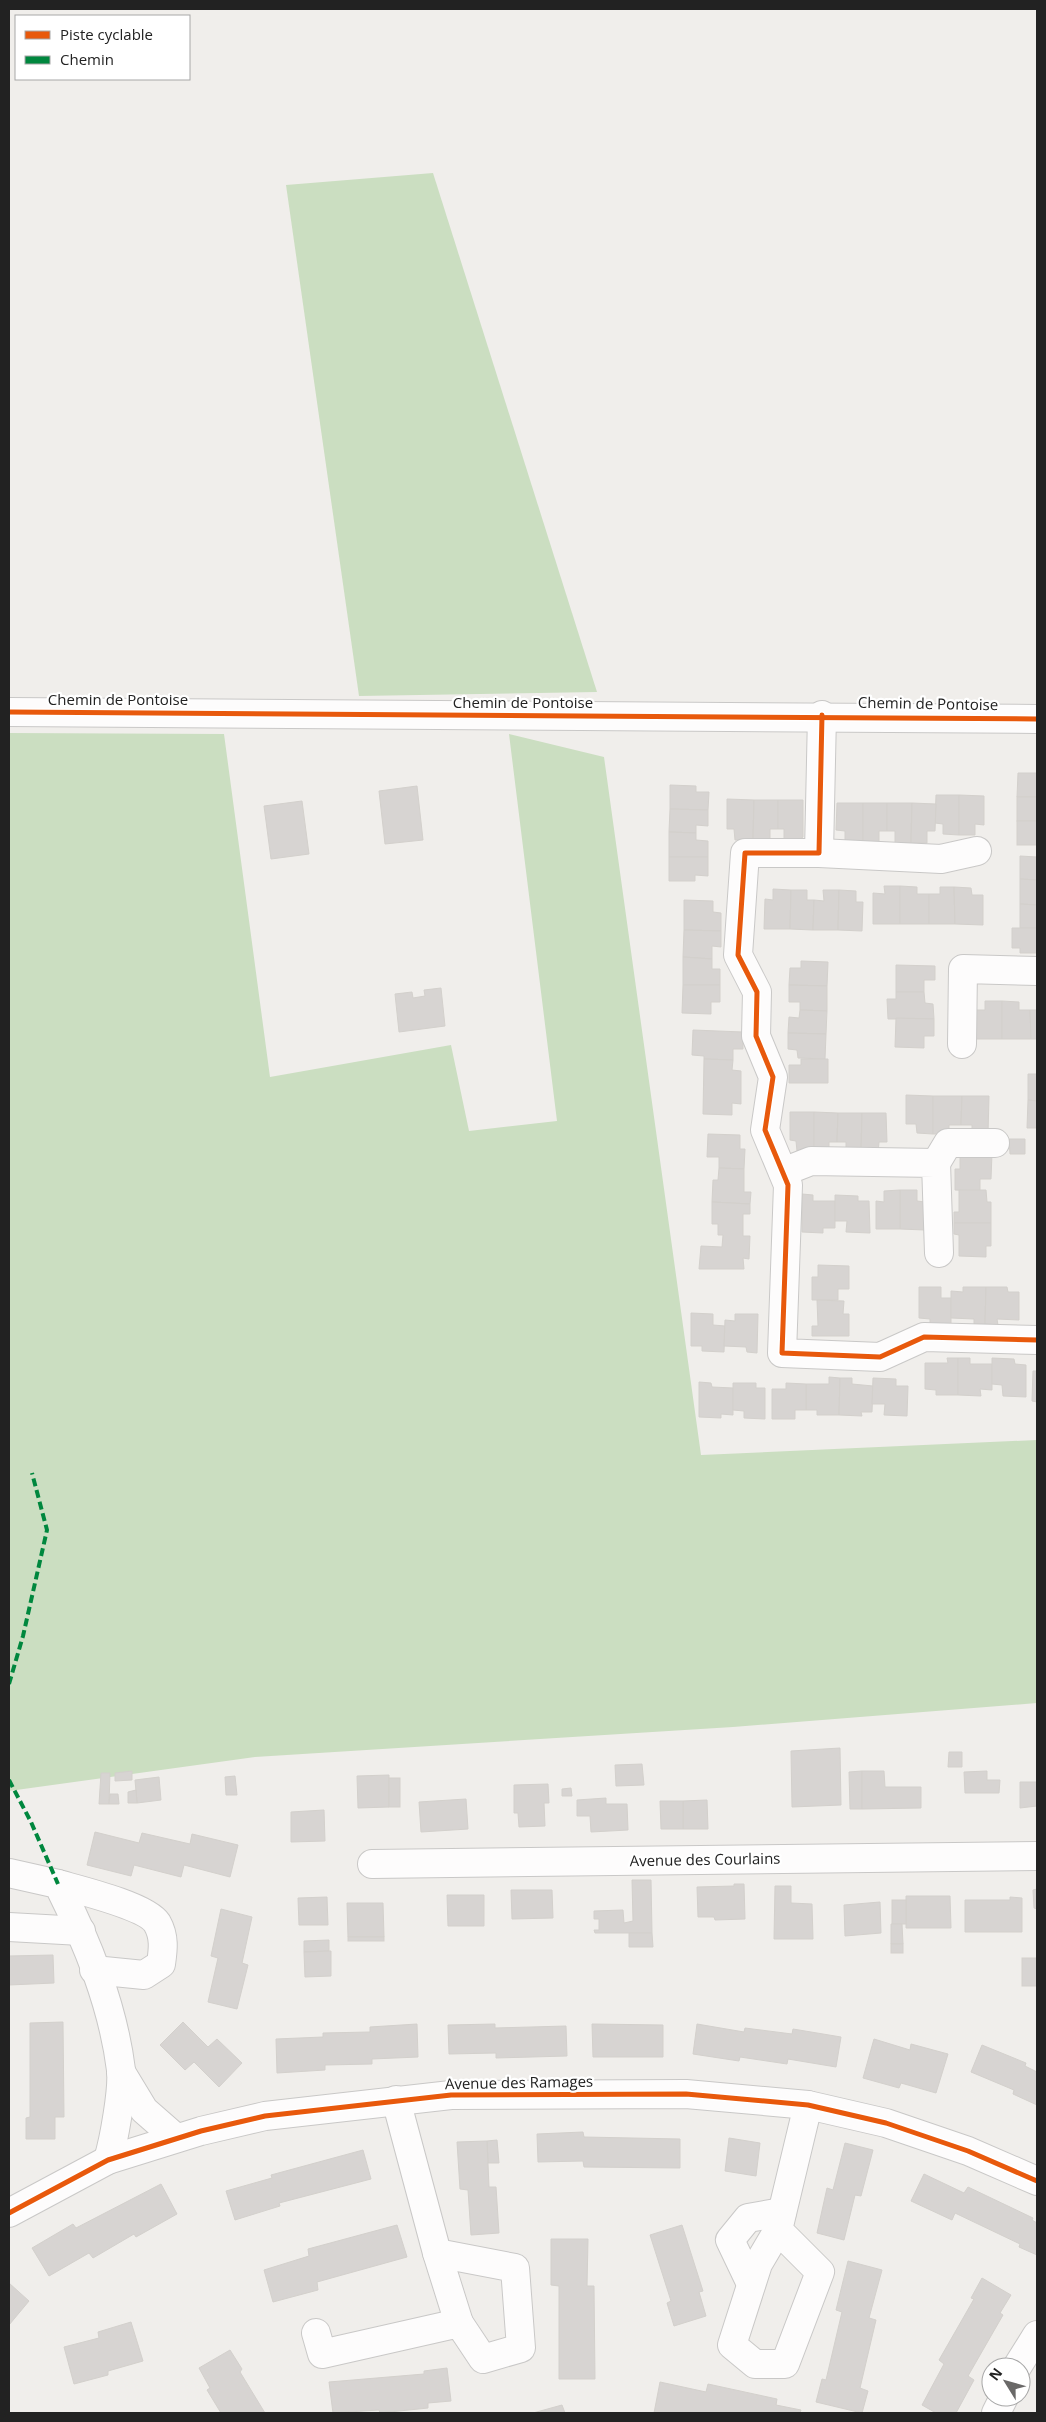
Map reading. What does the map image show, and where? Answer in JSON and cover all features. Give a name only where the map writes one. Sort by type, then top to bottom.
[{"type":"street","name":"Chemin de Pontoise","points":[[9,712],[378,716],[1037,718]]},
{"type":"street","points":[[819,853],[822,716]]},
{"type":"street","points":[[977,852],[941,859],[819,853],[745,853],[738,956],[756,992],[756,1036],[772,1077],[765,1130],[788,1185],[782,1353],[880,1357],[924,1337],[1037,1340]]},
{"type":"street","points":[[962,1044],[963,968],[1037,971]]},
{"type":"street","points":[[939,1253],[936,1162],[948,1144],[996,1143]]},
{"type":"street","points":[[783,1172],[811,1161],[936,1162]]},
{"type":"street","name":"Avenue des Courlains","points":[[372,1864],[1037,1856]]},
{"type":"street","points":[[9,1873],[58,1884],[138,1909],[156,1922],[164,1942],[161,1964],[144,1975],[94,1970]]},
{"type":"street","points":[[58,1884],[81,1931],[108,2010],[121,2072],[114,2142],[108,2160]]},
{"type":"street","points":[[9,1927],[81,1931]]},
{"type":"street","points":[[121,2072],[144,2110],[176,2138]]},
{"type":"street","name":"Avenue des Ramages","points":[[9,2213],[108,2160],[176,2138],[265,2116],[451,2095],[686,2094],[808,2106],[886,2122],[968,2151],[1037,2181]]},
{"type":"street","points":[[396,2100],[437,2253],[460,2323],[483,2359],[521,2348],[515,2268],[437,2253]]},
{"type":"street","points":[[752,2284],[730,2240],[748,2218],[780,2221],[820,2272],[785,2364],[755,2364],[732,2345],[752,2284],[758,2264],[780,2221],[808,2106]]},
{"type":"street","points":[[316,2333],[322,2354],[460,2323]]},
{"type":"street","points":[[1023,2357],[1037,2335]]},
{"type":"green space","points":[[433,173],[597,692],[359,696],[286,185]]},
{"type":"green space","points":[[9,733],[224,734],[270,1077],[451,1045],[469,1131],[557,1121],[509,734],[604,757],[701,1455],[1037,1440],[1037,1703],[733,1727],[255,1757],[9,1791]]},
{"type":"building","points":[[1018,773],[1037,773],[1037,797],[1017,797]]},
{"type":"building","points":[[670,785],[696,786],[696,792],[709,792],[708,810],[670,809]]},
{"type":"building","points":[[417,786],[423,840],[385,844],[379,791]]},
{"type":"building","points":[[936,795],[959,795],[959,835],[943,834],[943,824],[935,823]]},
{"type":"building","points":[[959,795],[984,796],[984,825],[975,824],[975,835],[959,835]]},
{"type":"building","points":[[1017,797],[1037,797],[1037,821],[1017,821]]},
{"type":"building","points":[[727,799],[754,800],[753,839],[735,840],[734,829],[727,829]]},
{"type":"building","points":[[754,800],[778,800],[778,829],[770,829],[770,840],[753,839]]},
{"type":"building","points":[[778,800],[803,800],[803,837],[799,840],[784,840],[784,829],[778,829]]},
{"type":"building","points":[[302,801],[309,854],[271,859],[264,806]]},
{"type":"building","points":[[837,803],[863,803],[863,843],[845,842],[845,831],[836,830]]},
{"type":"building","points":[[863,803],[887,803],[887,831],[879,831],[879,843],[863,843]]},
{"type":"building","points":[[887,803],[912,803],[911,843],[895,843],[895,831],[887,831]]},
{"type":"building","points":[[912,803],[936,804],[935,831],[927,831],[927,843],[911,843]]},
{"type":"building","points":[[670,809],[708,810],[708,826],[696,825],[696,833],[669,832]]},
{"type":"building","points":[[1017,821],[1037,821],[1037,845],[1017,845]]},
{"type":"building","points":[[669,832],[696,833],[696,840],[708,841],[708,857],[669,857]]},
{"type":"building","points":[[1020,856],[1037,857],[1037,880],[1020,879]]},
{"type":"building","points":[[669,857],[708,857],[708,876],[695,875],[695,881],[669,881]]},
{"type":"building","points":[[1020,879],[1037,880],[1037,905],[1020,904]]},
{"type":"building","points":[[884,886],[900,886],[900,924],[873,924],[873,893],[885,894]]},
{"type":"building","points":[[900,886],[917,887],[917,894],[929,894],[929,924],[900,924]]},
{"type":"building","points":[[940,887],[954,887],[955,924],[929,924],[929,894],[940,894]]},
{"type":"building","points":[[954,887],[971,888],[972,895],[983,895],[983,925],[955,924]]},
{"type":"building","points":[[773,889],[791,890],[790,929],[764,929],[765,899],[773,900]]},
{"type":"building","points":[[791,890],[807,890],[807,900],[814,900],[813,930],[790,929]]},
{"type":"building","points":[[823,890],[839,890],[838,930],[813,930],[814,900],[824,901]]},
{"type":"building","points":[[839,890],[856,891],[856,902],[863,902],[862,931],[838,930]]},
{"type":"building","points":[[684,900],[713,901],[713,912],[721,913],[721,931],[684,930]]},
{"type":"building","points":[[1020,904],[1037,905],[1037,928],[1020,928]]},
{"type":"building","points":[[1012,928],[1037,928],[1037,953],[1020,953],[1020,948],[1012,948]]},
{"type":"building","points":[[684,930],[721,931],[721,947],[712,946],[712,959],[683,957]]},
{"type":"building","points":[[683,957],[712,959],[712,969],[720,969],[720,985],[683,985]]},
{"type":"building","points":[[801,961],[828,962],[827,986],[789,985],[790,968],[801,968]]},
{"type":"building","points":[[896,965],[935,966],[935,980],[924,980],[924,992],[896,992]]},
{"type":"building","points":[[683,985],[720,985],[720,1002],[711,1002],[711,1014],[682,1013]]},
{"type":"building","points":[[789,985],[827,986],[827,1011],[800,1010],[800,1002],[789,1002]]},
{"type":"building","points":[[441,988],[445,1026],[399,1032],[395,994],[412,992],[413,998],[425,996],[424,990]]},
{"type":"building","points":[[896,992],[924,992],[925,1003],[933,1004],[934,1019],[888,1019],[887,999],[896,999]]},
{"type":"building","points":[[985,1001],[1002,1001],[1002,1039],[975,1039],[975,1010],[985,1010]]},
{"type":"building","points":[[1002,1001],[1019,1002],[1019,1010],[1030,1010],[1031,1039],[1002,1039]]},
{"type":"building","points":[[800,1010],[827,1011],[826,1034],[788,1033],[789,1017],[799,1018]]},
{"type":"building","points":[[1030,1010],[1037,1010],[1037,1039],[1031,1039]]},
{"type":"building","points":[[896,1018],[934,1019],[934,1036],[924,1036],[924,1048],[895,1047]]},
{"type":"building","points":[[693,1030],[743,1032],[743,1049],[733,1049],[733,1060],[704,1059],[704,1056],[692,1055]]},
{"type":"building","points":[[788,1033],[826,1034],[825,1059],[798,1058],[797,1050],[788,1049]]},
{"type":"building","points":[[704,1059],[733,1060],[732,1070],[741,1071],[741,1104],[732,1103],[732,1115],[703,1114]]},
{"type":"building","points":[[801,1059],[828,1059],[828,1083],[789,1083],[789,1065],[801,1065]]},
{"type":"building","points":[[1028,1074],[1037,1074],[1037,1101],[1028,1100]]},
{"type":"building","points":[[906,1095],[933,1096],[933,1134],[917,1133],[916,1124],[906,1124]]},
{"type":"building","points":[[933,1096],[962,1096],[961,1125],[949,1125],[949,1134],[933,1134]]},
{"type":"building","points":[[962,1096],[989,1096],[988,1134],[972,1134],[972,1125],[961,1125]]},
{"type":"building","points":[[1028,1100],[1037,1101],[1037,1128],[1027,1128]]},
{"type":"building","points":[[790,1112],[814,1112],[814,1152],[797,1151],[796,1141],[790,1140]]},
{"type":"building","points":[[814,1112],[838,1113],[837,1142],[829,1142],[829,1153],[814,1152]]},
{"type":"building","points":[[838,1113],[862,1113],[861,1153],[846,1153],[846,1142],[837,1142]]},
{"type":"building","points":[[862,1113],[886,1113],[887,1142],[879,1142],[878,1153],[861,1153]]},
{"type":"building","points":[[708,1134],[740,1135],[740,1149],[745,1149],[744,1169],[719,1168],[719,1157],[707,1157]]},
{"type":"building","points":[[1009,1139],[1025,1139],[1025,1154],[1010,1154]]},
{"type":"building","points":[[960,1153],[992,1153],[991,1179],[980,1179],[980,1191],[955,1190],[955,1169],[960,1169]]},
{"type":"building","points":[[719,1168],[744,1169],[744,1192],[751,1192],[750,1204],[712,1202],[713,1180],[718,1180]]},
{"type":"building","points":[[900,1190],[917,1190],[917,1201],[925,1202],[925,1230],[900,1229]]},
{"type":"building","points":[[900,1190],[900,1229],[876,1229],[876,1201],[884,1202],[884,1191]]},
{"type":"building","points":[[959,1190],[986,1190],[987,1202],[991,1202],[991,1223],[954,1223],[954,1212],[959,1212]]},
{"type":"building","points":[[802,1194],[813,1195],[813,1201],[835,1201],[835,1228],[823,1228],[823,1233],[802,1232]]},
{"type":"building","points":[[835,1195],[858,1196],[858,1201],[869,1201],[870,1233],[846,1232],[847,1221],[835,1221]]},
{"type":"building","points":[[712,1202],[750,1204],[750,1214],[743,1214],[743,1236],[750,1236],[749,1259],[743,1258],[744,1269],[699,1269],[701,1246],[722,1247],[723,1235],[718,1235],[718,1224],[712,1224]]},
{"type":"building","points":[[954,1223],[991,1223],[991,1246],[986,1246],[986,1257],[959,1256],[959,1235],[954,1234]]},
{"type":"building","points":[[818,1265],[849,1266],[849,1289],[838,1289],[838,1300],[812,1300],[812,1277],[818,1277]]},
{"type":"building","points":[[919,1287],[941,1287],[941,1298],[951,1298],[951,1324],[930,1324],[930,1319],[919,1318]]},
{"type":"building","points":[[963,1287],[986,1287],[985,1324],[974,1324],[974,1319],[951,1318],[951,1291],[963,1292]]},
{"type":"building","points":[[986,1287],[1007,1287],[1008,1292],[1019,1292],[1019,1320],[997,1319],[998,1325],[985,1324]]},
{"type":"building","points":[[817,1300],[844,1301],[843,1314],[849,1314],[849,1336],[812,1336],[812,1326],[818,1326]]},
{"type":"building","points":[[691,1313],[713,1314],[713,1325],[725,1326],[724,1352],[702,1351],[702,1346],[691,1346]]},
{"type":"building","points":[[735,1314],[758,1314],[757,1353],[747,1352],[746,1347],[724,1346],[725,1320],[735,1321]]},
{"type":"building","points":[[947,1358],[958,1358],[958,1395],[936,1395],[936,1390],[925,1389],[925,1363],[948,1363]]},
{"type":"building","points":[[958,1358],[970,1358],[970,1364],[992,1364],[992,1390],[980,1389],[981,1396],[958,1395]]},
{"type":"building","points":[[992,1358],[1014,1359],[1015,1364],[1026,1365],[1026,1397],[1003,1396],[1002,1385],[992,1384]]},
{"type":"building","points":[[1033,1371],[1037,1371],[1037,1402],[1032,1401]]},
{"type":"building","points":[[829,1377],[840,1378],[839,1415],[817,1415],[817,1410],[806,1410],[806,1384],[829,1384]]},
{"type":"building","points":[[840,1378],[852,1378],[852,1384],[873,1386],[872,1412],[861,1412],[862,1416],[839,1415]]},
{"type":"building","points":[[873,1378],[896,1379],[896,1386],[908,1386],[907,1416],[884,1415],[885,1404],[872,1404]]},
{"type":"building","points":[[699,1382],[711,1383],[712,1387],[733,1388],[733,1415],[721,1414],[721,1418],[699,1417]]},
{"type":"building","points":[[733,1383],[756,1383],[756,1388],[765,1388],[765,1419],[744,1418],[744,1411],[733,1410]]},
{"type":"building","points":[[786,1383],[806,1384],[806,1410],[795,1410],[795,1419],[772,1419],[772,1389],[786,1389]]},
{"type":"building","points":[[840,1748],[841,1805],[792,1807],[791,1751]]},
{"type":"building","points":[[949,1752],[962,1752],[962,1767],[948,1767]]},
{"type":"building","points":[[642,1764],[644,1785],[616,1786],[615,1765]]},
{"type":"building","points":[[132,1771],[132,1780],[115,1781],[115,1773]]},
{"type":"building","points":[[862,1771],[862,1809],[850,1809],[849,1772]]},
{"type":"building","points":[[862,1771],[884,1771],[885,1787],[921,1787],[921,1808],[862,1809]]},
{"type":"building","points":[[987,1771],[987,1780],[1000,1780],[999,1793],[965,1793],[964,1772]]},
{"type":"building","points":[[101,1773],[110,1773],[109,1804],[99,1804]]},
{"type":"building","points":[[389,1775],[389,1807],[358,1808],[357,1776]]},
{"type":"building","points":[[235,1776],[237,1795],[226,1795],[225,1777]]},
{"type":"building","points":[[159,1777],[161,1800],[137,1803],[135,1780]]},
{"type":"building","points":[[389,1778],[400,1778],[400,1807],[389,1807]]},
{"type":"building","points":[[1020,1782],[1037,1782],[1037,1806],[1020,1808]]},
{"type":"building","points":[[548,1784],[549,1803],[544,1803],[545,1826],[519,1827],[518,1813],[514,1813],[514,1785]]},
{"type":"building","points":[[571,1788],[572,1796],[562,1796],[562,1789]]},
{"type":"building","points":[[136,1790],[137,1803],[128,1803],[128,1792]]},
{"type":"building","points":[[110,1794],[118,1794],[119,1804],[109,1804]]},
{"type":"building","points":[[606,1798],[606,1804],[627,1804],[628,1830],[591,1832],[590,1816],[577,1816],[577,1800]]},
{"type":"building","points":[[466,1799],[468,1829],[421,1832],[419,1802]]},
{"type":"building","points":[[707,1800],[708,1829],[683,1829],[683,1801]]},
{"type":"building","points":[[660,1801],[683,1801],[683,1829],[661,1829]]},
{"type":"building","points":[[324,1810],[325,1841],[291,1842],[291,1812]]},
{"type":"building","points":[[95,1832],[139,1843],[142,1833],[190,1844],[192,1834],[238,1845],[230,1877],[184,1865],[181,1877],[134,1865],[131,1876],[87,1865]]},
{"type":"building","points":[[632,1880],[651,1880],[652,1933],[595,1933],[594,1930],[599,1930],[599,1919],[594,1919],[594,1911],[623,1910],[624,1923],[633,1921]]},
{"type":"building","points":[[734,1884],[744,1884],[745,1919],[715,1920],[714,1917],[698,1917],[697,1887],[734,1886]]},
{"type":"building","points":[[775,1886],[791,1886],[791,1903],[812,1904],[813,1939],[774,1939]]},
{"type":"building","points":[[1037,1889],[1037,1909],[1034,1908],[1033,1890]]},
{"type":"building","points":[[511,1890],[552,1890],[553,1918],[512,1919]]},
{"type":"building","points":[[447,1895],[484,1895],[484,1926],[448,1926]]},
{"type":"building","points":[[906,1896],[950,1896],[951,1928],[906,1928]]},
{"type":"building","points":[[327,1897],[328,1925],[299,1925],[298,1898]]},
{"type":"building","points":[[1010,1897],[1022,1898],[1022,1932],[965,1932],[965,1900],[1010,1900]]},
{"type":"building","points":[[892,1900],[906,1900],[906,1924],[892,1924]]},
{"type":"building","points":[[880,1902],[881,1933],[845,1936],[844,1905]]},
{"type":"building","points":[[347,1903],[383,1903],[384,1937],[348,1937]]},
{"type":"building","points":[[221,1909],[252,1917],[242,1963],[248,1965],[237,2009],[208,2002],[218,1958],[211,1956]]},
{"type":"building","points":[[891,1924],[902,1924],[903,1944],[891,1944]]},
{"type":"building","points":[[629,1933],[652,1933],[653,1947],[629,1947]]},
{"type":"building","points":[[348,1937],[384,1937],[384,1941],[348,1941]]},
{"type":"building","points":[[329,1940],[329,1951],[304,1952],[304,1941]]},
{"type":"building","points":[[891,1944],[903,1944],[903,1953],[891,1953]]},
{"type":"building","points":[[331,1951],[331,1976],[305,1977],[304,1952]]},
{"type":"building","points":[[53,1955],[54,1983],[9,1985],[9,1956]]},
{"type":"building","points":[[1022,1958],[1037,1958],[1037,1986],[1022,1986]]},
{"type":"building","points":[[63,2022],[64,2117],[55,2117],[55,2139],[26,2139],[26,2118],[30,2117],[30,2023]]},
{"type":"building","points":[[183,2022],[208,2047],[217,2039],[242,2063],[219,2087],[194,2062],[185,2070],[160,2045]]},
{"type":"building","points":[[417,2024],[418,2057],[372,2059],[372,2064],[325,2065],[325,2070],[277,2073],[276,2039],[323,2037],[323,2033],[370,2032],[370,2027]]},
{"type":"building","points":[[495,2024],[495,2028],[566,2026],[567,2056],[496,2058],[496,2053],[449,2054],[448,2025]]},
{"type":"building","points":[[592,2024],[663,2025],[663,2057],[593,2057]]},
{"type":"building","points":[[697,2024],[744,2032],[745,2028],[792,2034],[793,2029],[841,2037],[836,2067],[788,2059],[787,2064],[740,2057],[739,2061],[693,2054]]},
{"type":"building","points":[[874,2039],[910,2050],[911,2044],[948,2054],[936,2093],[901,2083],[899,2088],[863,2078]]},
{"type":"building","points":[[982,2045],[1026,2063],[1025,2066],[1037,2072],[1037,2105],[1013,2094],[1014,2090],[971,2072]]},
{"type":"building","points":[[583,2132],[584,2137],[680,2139],[680,2168],[584,2167],[583,2161],[538,2162],[537,2134]]},
{"type":"building","points":[[729,2138],[760,2143],[756,2176],[725,2171]]},
{"type":"building","points":[[497,2140],[499,2163],[488,2163],[487,2141]]},
{"type":"building","points":[[487,2141],[489,2187],[496,2187],[499,2233],[471,2235],[468,2190],[460,2189],[457,2142]]},
{"type":"building","points":[[845,2143],[873,2150],[861,2196],[855,2195],[844,2240],[817,2233],[827,2188],[833,2190]]},
{"type":"building","points":[[363,2150],[371,2179],[279,2203],[280,2206],[235,2220],[226,2191],[272,2178],[271,2175]]},
{"type":"building","points":[[924,2174],[964,2193],[968,2187],[1033,2218],[1032,2220],[1037,2223],[1037,2255],[1019,2247],[1020,2244],[955,2213],[952,2220],[911,2201]]},
{"type":"building","points":[[161,2184],[177,2214],[136,2237],[134,2234],[93,2258],[89,2253],[49,2276],[32,2248],[73,2224],[76,2228]]},
{"type":"building","points":[[397,2225],[407,2257],[317,2282],[318,2290],[273,2302],[264,2270],[309,2256],[308,2249]]},
{"type":"building","points":[[682,2225],[703,2291],[699,2292],[706,2316],[674,2326],[667,2303],[671,2301],[650,2235]]},
{"type":"building","points":[[551,2239],[588,2239],[587,2286],[594,2286],[595,2379],[559,2379],[559,2286],[551,2285]]},
{"type":"building","points":[[848,2261],[882,2270],[869,2318],[876,2320],[860,2388],[868,2391],[862,2413],[816,2402],[822,2379],[826,2380],[842,2312],[836,2310]]},
{"type":"building","points":[[982,2278],[1011,2295],[1000,2313],[1003,2315],[968,2376],[974,2380],[956,2413],[936,2413],[922,2405],[944,2364],[939,2360],[974,2299],[971,2298]]},
{"type":"building","points":[[9,2283],[29,2301],[9,2325]]},
{"type":"building","points":[[131,2322],[143,2361],[108,2371],[108,2375],[74,2384],[64,2347],[99,2338],[98,2332]]},
{"type":"building","points":[[230,2350],[242,2369],[240,2372],[265,2413],[221,2413],[207,2390],[210,2388],[199,2368]]},
{"type":"building","points":[[447,2368],[451,2401],[428,2403],[428,2408],[380,2413],[379,2410],[333,2413],[329,2382],[424,2374],[424,2371]]},
{"type":"building","points":[[660,2382],[706,2392],[708,2384],[777,2399],[776,2405],[801,2410],[800,2413],[654,2413]]},
{"type":"building","points":[[562,2405],[565,2413],[533,2413]]},
{"type":"marked path","points":[[9,1684],[23,1636],[47,1530],[32,1473]]},
{"type":"marked path","points":[[9,1780],[31,1822],[58,1884]]},
{"type":"cycle path","points":[[9,712],[1037,719]]},
{"type":"cycle path","points":[[822,715],[819,853],[745,853],[738,955],[757,992],[756,1036],[773,1077],[765,1130],[788,1185],[782,1353],[880,1357],[924,1337],[1037,1340]]},
{"type":"cycle path","points":[[9,2213],[108,2160],[201,2131],[265,2116],[451,2095],[686,2094],[808,2105],[886,2123],[968,2151],[1037,2181]]}]
